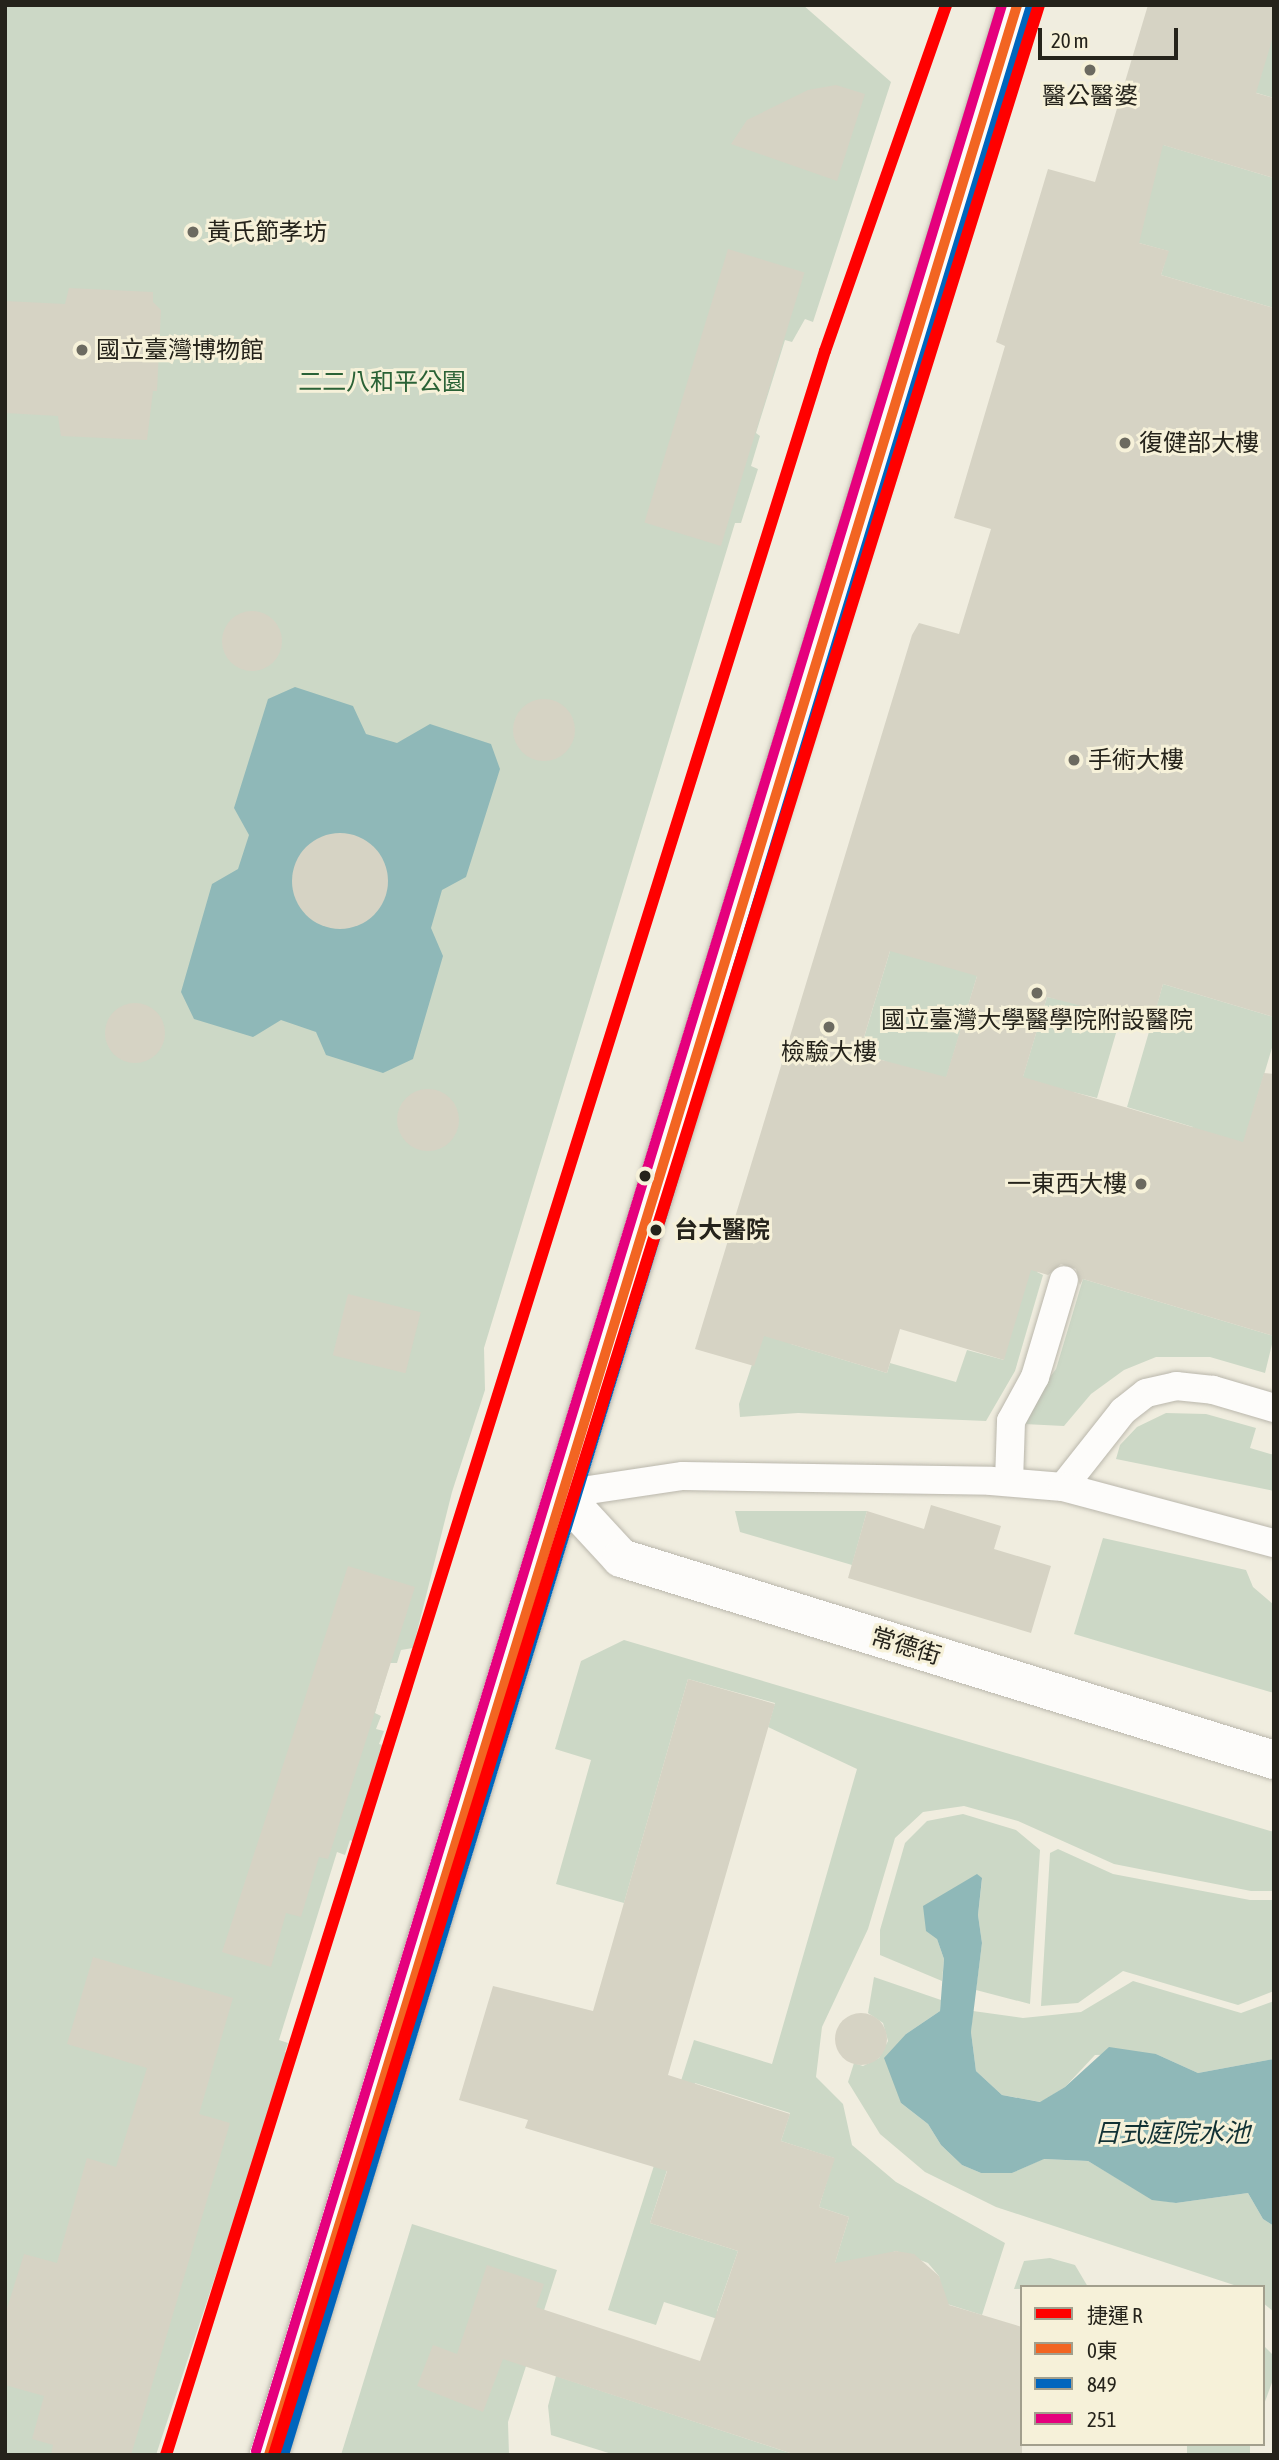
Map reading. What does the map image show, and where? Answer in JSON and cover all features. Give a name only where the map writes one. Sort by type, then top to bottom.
[{"type":"street","points":[[269,2455],[1017,5]]},
{"type":"street","name":"常德街","points":[[562,1494],[621,1558],[1274,1760]]},
{"type":"lane","points":[[1009,1482],[1011,1421],[1035,1377],[1064,1280]]},
{"type":"lane","points":[[1063,1487],[1123,1411],[1146,1393],[1176,1386],[1213,1390],[1274,1408]]},
{"type":"lane","points":[[562,1494],[683,1476],[1009,1482],[1063,1487],[1274,1543]]},
{"type":"green space","name":"二二八和平公園","points":[[5,5],[803,5],[891,82],[813,322],[805,319],[792,342],[785,340],[756,433],[760,436],[751,466],[758,469],[741,523],[735,523],[484,1348],[485,1390],[452,1492],[413,1648],[401,1650],[397,1663],[390,1663],[375,1713],[381,1716],[376,1729],[384,1731],[379,1744],[386,1746],[356,1843],[350,1840],[345,1855],[337,1852],[279,2040],[288,2043],[285,2052],[289,2054],[156,2455],[5,2455]]},
{"type":"green space","points":[[1274,34],[1274,98],[1213,80]]},
{"type":"green space","points":[[1137,137],[1274,178],[1274,308],[1161,275],[1168,251],[1139,243]]},
{"type":"green space","points":[[890,951],[984,953],[939,1102],[885,1061],[859,1054]]},
{"type":"green space","points":[[1133,975],[1097,1098],[1073,1092],[1050,1230],[1037,1272],[1043,1275],[1015,1371],[986,1421],[798,1413],[740,1417],[739,1404],[782,1273],[791,1344],[887,1373],[890,1363],[956,1382],[967,1350],[1004,1360],[1017,1096],[1047,997],[1057,999]]},
{"type":"green space","points":[[1163,984],[1274,1017],[1274,1041],[1229,1192],[1178,1177],[1193,1127],[1127,1107]]},
{"type":"green space","points":[[1083,1279],[1274,1336],[1265,1373],[1210,1357],[1156,1357],[1124,1370],[1091,1394],[1064,1426],[1024,1424],[1030,1404],[1056,1369]]},
{"type":"green space","points":[[1166,1413],[1206,1414],[1256,1428],[1250,1448],[1274,1455],[1274,1491],[1116,1459],[1120,1445],[1137,1427]]},
{"type":"green space","points":[[735,1511],[867,1511],[852,1565],[740,1532]]},
{"type":"green space","points":[[1103,1538],[1246,1570],[1253,1587],[1274,1605],[1274,1693],[1074,1634]]},
{"type":"green space","points":[[624,1640],[1274,1832],[1274,1891],[1251,1891],[1114,1864],[1018,1821],[964,1806],[923,1812],[895,1838],[868,1929],[822,2027],[816,2077],[843,2104],[852,2145],[896,2182],[1005,2243],[982,2315],[944,2303],[939,2276],[928,2263],[896,2251],[864,2262],[817,2321],[849,2217],[819,2207],[834,2158],[781,2141],[790,2113],[695,2083],[650,2223],[738,2251],[717,2311],[724,2321],[664,2302],[656,2325],[608,2310],[694,2040],[772,2064],[857,1769],[768,1727],[775,1703],[688,1679],[624,1903],[556,1884],[591,1760],[555,1749],[581,1661]]},
{"type":"green space","points":[[963,1814],[1016,1830],[1040,1850],[1030,2004],[976,1990],[982,1943],[978,1915],[982,1879],[937,1939],[944,1959],[942,1981],[880,1955],[880,1930],[905,1843],[927,1821]]},
{"type":"green space","points":[[1058,1849],[1113,1874],[1250,1900],[1274,1900],[1274,1991],[1238,2005],[1123,1971],[1078,2003],[1041,2006],[1050,1853]]},
{"type":"green space","points":[[874,1977],[941,2000],[940,2011],[906,2034],[901,2103],[928,2124],[941,2145],[962,2165],[981,2173],[1012,2173],[1043,2159],[1088,2161],[1152,2199],[1176,2203],[1248,2193],[1263,2219],[1274,2226],[1274,2312],[1265,2305],[1265,2285],[1234,2285],[996,2207],[925,2172],[880,2134],[848,2082],[854,2063],[863,2066],[879,2058],[888,2041],[883,2023],[868,2013]]},
{"type":"green space","points":[[1133,1981],[1241,2013],[1274,2001],[1274,2059],[1198,2073],[1156,2054],[1095,2055],[1065,2087],[1041,2102],[1002,2095],[976,2071],[971,2032],[973,2011],[1023,2018],[1081,2012]]},
{"type":"green space","points":[[412,2224],[557,2270],[508,2422],[509,2455],[341,2455]]},
{"type":"green space","points":[[1050,2258],[1075,2265],[1087,2285],[1020,2285],[1020,2289],[1014,2289],[1024,2261]]},
{"type":"green space","points":[[1265,2347],[1274,2356],[1274,2377],[1265,2402]]},
{"type":"green space","points":[[556,2376],[790,2453],[615,2455],[551,2435],[548,2406]]},
{"type":"green space","points":[[1187,2446],[1250,2446],[1250,2455],[1187,2455]]},
{"type":"water","points":[[295,687],[353,706],[366,734],[397,743],[430,724],[491,744],[500,769],[466,877],[442,890],[431,928],[443,956],[413,1059],[383,1073],[326,1055],[316,1032],[281,1020],[253,1037],[194,1019],[181,992],[212,884],[238,869],[249,835],[234,808],[268,699]]},
{"type":"water","name":"日式庭院水池","points":[[977,1874],[982,1878],[978,1915],[982,1943],[971,2032],[976,2071],[1002,2095],[1040,2102],[1065,2087],[1109,2047],[1156,2054],[1198,2073],[1274,2059],[1274,2226],[1263,2219],[1248,2193],[1176,2203],[1152,2200],[1088,2161],[1044,2159],[1012,2173],[981,2173],[962,2165],[941,2145],[928,2124],[901,2103],[884,2058],[906,2034],[940,2011],[944,1959],[937,1939],[926,1931],[923,1906]]},
{"type":"building","name":"國立臺灣大學醫學院附設醫院","points":[[1148,5],[1274,5],[1274,34],[1256,93],[1274,98],[1274,178],[1163,145],[1139,243],[1169,251],[1161,275],[1274,308],[1274,1017],[1163,984],[1152,1024],[1047,997],[1023,1077],[1243,1142],[1264,1073],[1274,1074],[1274,1336],[1083,1279],[1080,1285],[1076,1269],[1061,1264],[1048,1275],[1031,1270],[1004,1360],[900,1329],[887,1373],[764,1336],[754,1366],[695,1349],[912,635],[919,623],[959,634],[991,529],[954,518],[1005,346],[996,342],[1048,169],[1095,182]],"holes":[[[890,951],[977,976],[946,1077],[859,1054]]]},
{"type":"building","points":[[836,85],[865,94],[837,181],[731,144],[747,120],[808,90]]},
{"type":"building","points":[[728,249],[805,272],[721,546],[644,523]]},
{"type":"building","name":"國立臺灣博物館","points":[[69,288],[153,292],[153,302],[161,310],[157,391],[153,391],[147,440],[61,436],[58,416],[5,413],[5,301],[65,304]]},
{"type":"building","points":[[246,611],[258,611],[274,619],[280,629],[280,653],[274,663],[258,671],[246,671],[230,663],[222,647],[222,635],[230,619]]},
{"type":"building","points":[[544,699],[566,708],[575,730],[566,752],[544,761],[522,752],[513,730],[522,708]]},
{"type":"building","points":[[340,833],[359,836],[374,847],[385,862],[388,881],[385,900],[374,915],[359,926],[340,929],[321,926],[306,915],[295,900],[292,881],[295,862],[306,847],[321,836]]},
{"type":"building","points":[[129,1003],[141,1003],[160,1016],[165,1033],[163,1045],[152,1058],[141,1063],[129,1063],[110,1050],[105,1039],[105,1027],[118,1008]]},
{"type":"building","points":[[428,1089],[450,1098],[459,1120],[450,1142],[428,1151],[406,1142],[397,1120],[406,1098]]},
{"type":"building","points":[[348,1294],[421,1312],[406,1373],[333,1355]]},
{"type":"building","points":[[931,1505],[1001,1526],[994,1549],[1051,1566],[1031,1633],[848,1578],[867,1511],[924,1529]]},
{"type":"building","points":[[348,1566],[415,1587],[328,1859],[319,1857],[301,1917],[286,1913],[271,1967],[222,1952]]},
{"type":"building","points":[[688,1679],[775,1704],[668,2075],[790,2114],[781,2141],[835,2158],[819,2207],[849,2217],[835,2263],[896,2251],[914,2254],[939,2276],[949,2305],[1020,2326],[1022,2455],[796,2455],[503,2359],[483,2412],[417,2386],[433,2345],[457,2354],[487,2265],[544,2284],[536,2307],[700,2361],[738,2251],[650,2223],[667,2171],[525,2128],[528,2120],[459,2100],[493,1986],[593,2011]]},
{"type":"building","points":[[93,1957],[233,1998],[199,2114],[230,2123],[131,2455],[51,2455],[53,2445],[32,2439],[44,2396],[5,2385],[5,2315],[24,2254],[57,2263],[87,2158],[116,2167],[147,2068],[67,2044]]},
{"type":"building","points":[[861,2013],[871,2015],[879,2021],[885,2029],[885,2049],[879,2057],[871,2063],[861,2065],[851,2063],[843,2057],[837,2049],[835,2039],[837,2029],[843,2021],[851,2015]]},
{"type":"metro line","name":"R","points":[[166,2455],[825,351],[946,5]]},
{"type":"metro line","name":"R","points":[[274,2455],[1039,5]]},
{"type":"transit line","name":"251","points":[[256,2451],[1002,5]]},
{"type":"transit line","name":"0東","points":[[269,2455],[1017,5]]},
{"type":"transit line","name":"849","points":[[284,2455],[1030,9]]},
{"type":"place","name":"醫公醫婆","points":[[1090,70]]},
{"type":"place","name":"黃氏節孝坊","points":[[193,232]]},
{"type":"place","name":"國立臺灣博物館","points":[[82,350]]},
{"type":"place","name":"復健部大樓","points":[[1125,443]]},
{"type":"place","name":"手術大樓","points":[[1074,760]]},
{"type":"place","name":"國立臺灣大學醫學院附設醫院","points":[[1037,993]]},
{"type":"place","name":"檢驗大樓","points":[[829,1027]]},
{"type":"place","name":"一東西大樓","points":[[1141,1184]]},
{"type":"place","name":"台大醫院","points":[[656,1230]]}]
